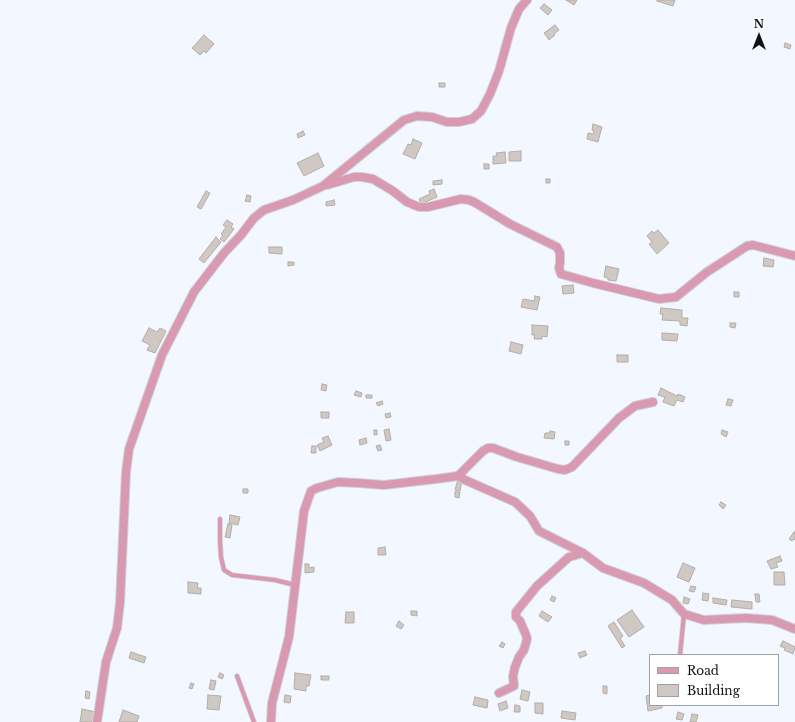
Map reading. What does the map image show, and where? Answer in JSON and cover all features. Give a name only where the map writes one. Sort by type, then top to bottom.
[{"type":"street","points":[[322,186],[404,120],[417,116],[432,117],[447,122],[459,122],[472,119],[481,111],[490,94],[499,70],[511,28],[519,9],[527,0]]},
{"type":"street","points":[[97,722],[106,662],[118,622],[126,472],[129,449],[162,355],[194,292],[224,253],[254,218],[264,210],[293,200],[322,186],[354,177],[362,177],[373,180],[393,191],[407,202],[419,207],[428,207],[462,199],[469,200],[510,224],[557,247],[560,253],[559,268],[561,274],[659,299],[676,297],[708,272],[747,246],[753,245],[795,256]]},
{"type":"street","points":[[271,722],[272,703],[289,637],[304,511],[311,491],[316,488],[338,482],[384,486],[458,476],[483,451],[488,448],[494,448],[524,459],[565,470],[572,467],[619,418],[635,406],[653,402]]},
{"type":"street","points":[[458,476],[515,502],[530,516],[539,531],[583,553],[603,568],[644,583],[672,600],[684,614],[704,620],[746,618],[772,620],[795,628]]},
{"type":"street","points":[[499,693],[514,686],[513,676],[515,668],[519,657],[524,650],[527,639],[520,621],[516,617],[516,612],[537,586],[569,557],[583,553]]},
{"type":"lane","points":[[220,519],[221,557],[224,570],[232,575],[275,580],[296,585]]},
{"type":"lane","points":[[680,654],[684,614]]},
{"type":"lane","points":[[238,676],[254,722]]},
{"type":"building","points":[[566,0],[577,0],[574,5]]},
{"type":"building","points":[[657,0],[675,0],[673,6]]},
{"type":"building","points":[[544,4],[552,10],[548,15],[540,8]]},
{"type":"building","points":[[555,25],[559,30],[549,40],[544,33]]},
{"type":"building","points":[[204,35],[214,44],[206,53],[204,51],[200,55],[192,48]]},
{"type":"building","points":[[785,43],[791,45],[790,49],[784,47]]},
{"type":"building","points":[[439,83],[445,83],[445,87],[439,87]]},
{"type":"building","points":[[593,124],[602,127],[598,142],[587,139],[588,133],[593,134]]},
{"type":"building","points":[[303,131],[305,135],[298,138],[297,134]]},
{"type":"building","points":[[413,139],[422,143],[415,159],[403,154],[408,144],[411,145]]},
{"type":"building","points":[[521,151],[521,161],[509,161],[509,152]]},
{"type":"building","points":[[505,152],[506,163],[493,164],[493,156],[497,156],[496,153]]},
{"type":"building","points":[[318,153],[324,166],[304,176],[297,163]]},
{"type":"building","points":[[484,164],[489,164],[489,169],[484,169]]},
{"type":"building","points":[[546,179],[550,179],[550,183],[546,183]]},
{"type":"building","points":[[442,180],[442,184],[433,185],[433,181]]},
{"type":"building","points":[[434,189],[437,197],[421,204],[419,199],[430,194],[429,191]]},
{"type":"building","points":[[206,191],[210,193],[201,209],[197,207]]},
{"type":"building","points":[[247,195],[251,196],[250,202],[245,201]]},
{"type":"building","points":[[334,200],[335,205],[326,206],[326,202]]},
{"type":"building","points":[[227,220],[233,224],[231,227],[234,229],[224,242],[220,239],[223,235],[221,234],[226,227],[223,225]]},
{"type":"building","points":[[658,230],[669,243],[657,254],[649,244],[652,242],[647,236],[652,231],[654,233]]},
{"type":"building","points":[[216,237],[221,242],[204,263],[199,259]]},
{"type":"building","points":[[269,247],[282,247],[282,254],[269,253]]},
{"type":"building","points":[[764,258],[774,260],[773,267],[763,266]]},
{"type":"building","points":[[288,262],[294,262],[294,265],[288,266]]},
{"type":"building","points":[[606,266],[619,269],[616,281],[608,280],[608,278],[604,277]]},
{"type":"building","points":[[573,285],[574,293],[563,294],[562,286]]},
{"type":"building","points":[[734,292],[739,292],[739,297],[734,297]]},
{"type":"building","points":[[535,296],[540,297],[537,310],[521,307],[523,299],[534,301]]},
{"type":"building","points":[[661,308],[682,310],[682,318],[688,318],[687,326],[680,325],[680,321],[662,320],[663,314],[660,314]]},
{"type":"building","points":[[730,323],[736,323],[735,328],[730,327]]},
{"type":"building","points":[[532,325],[548,326],[547,337],[542,336],[542,339],[534,339],[535,335],[532,335]]},
{"type":"building","points":[[149,328],[157,332],[160,328],[166,331],[155,353],[147,350],[150,345],[142,341]]},
{"type":"building","points":[[662,333],[678,334],[677,341],[662,340]]},
{"type":"building","points":[[511,342],[523,345],[521,354],[509,351]]},
{"type":"building","points":[[617,355],[628,355],[628,362],[617,362]]},
{"type":"building","points":[[322,384],[327,385],[326,391],[321,390]]},
{"type":"building","points":[[661,388],[677,396],[678,394],[685,397],[683,402],[677,400],[674,406],[663,402],[665,397],[658,395]]},
{"type":"building","points":[[356,391],[362,393],[361,397],[354,395]]},
{"type":"building","points":[[366,395],[372,395],[372,398],[366,398]]},
{"type":"building","points":[[728,399],[733,400],[731,406],[726,405]]},
{"type":"building","points":[[382,401],[383,404],[378,406],[376,403]]},
{"type":"building","points":[[321,412],[329,412],[329,418],[321,418]]},
{"type":"building","points":[[390,413],[391,417],[386,418],[385,414]]},
{"type":"building","points":[[389,429],[391,440],[386,441],[384,430]]},
{"type":"building","points":[[374,430],[377,430],[377,435],[374,435]]},
{"type":"building","points":[[722,430],[728,432],[726,437],[721,434]]},
{"type":"building","points":[[550,431],[555,432],[554,439],[544,438],[545,433],[550,433]]},
{"type":"building","points":[[328,436],[332,445],[320,451],[317,445],[324,442],[322,438]]},
{"type":"building","points":[[366,438],[367,443],[360,445],[359,440]]},
{"type":"building","points":[[565,441],[569,441],[569,445],[565,445]]},
{"type":"building","points":[[380,445],[382,450],[378,451],[376,446]]},
{"type":"building","points":[[312,446],[316,446],[316,453],[311,453]]},
{"type":"building","points":[[458,479],[462,480],[460,491],[455,490]]},
{"type":"building","points":[[243,489],[248,489],[248,493],[243,493]]},
{"type":"building","points":[[455,492],[460,492],[459,498],[455,497]]},
{"type":"building","points":[[721,502],[726,505],[723,509],[719,505]]},
{"type":"building","points":[[230,515],[240,517],[238,525],[229,523]]},
{"type":"building","points":[[228,524],[232,525],[230,538],[225,537]]},
{"type":"building","points":[[794,532],[795,540],[794,539],[792,541],[789,539]]},
{"type":"building","points":[[385,547],[386,555],[378,555],[378,548]]},
{"type":"building","points":[[780,556],[782,561],[776,563],[778,567],[771,569],[767,561]]},
{"type":"building","points":[[683,563],[695,568],[689,582],[677,577]]},
{"type":"building","points":[[305,564],[309,564],[309,568],[314,567],[314,572],[305,573]]},
{"type":"building","points":[[774,572],[784,572],[785,585],[774,585]]},
{"type":"building","points":[[188,582],[198,583],[197,588],[201,588],[201,594],[188,593]]},
{"type":"building","points":[[691,586],[696,587],[694,592],[689,591]]},
{"type":"building","points":[[703,593],[709,594],[708,601],[702,600]]},
{"type":"building","points":[[755,594],[759,594],[760,602],[756,602]]},
{"type":"building","points":[[552,596],[556,598],[554,602],[550,600]]},
{"type":"building","points":[[684,597],[690,599],[688,604],[683,603]]},
{"type":"building","points":[[713,598],[727,600],[726,605],[713,603]]},
{"type":"building","points":[[732,600],[752,602],[752,609],[731,607]]},
{"type":"building","points":[[632,610],[644,627],[629,637],[617,620]]},
{"type":"building","points":[[411,611],[417,611],[417,616],[411,615]]},
{"type":"building","points":[[542,611],[552,617],[548,622],[539,616]]},
{"type":"building","points":[[346,612],[354,612],[354,623],[345,623]]},
{"type":"building","points":[[399,621],[404,625],[401,629],[396,626]]},
{"type":"building","points":[[614,622],[623,636],[620,638],[625,646],[622,648],[608,626]]},
{"type":"building","points":[[783,641],[795,647],[793,654],[784,650],[785,648],[780,646]]},
{"type":"building","points":[[502,642],[505,644],[503,648],[499,646]]},
{"type":"building","points":[[585,651],[587,655],[580,658],[578,653]]},
{"type":"building","points":[[131,652],[146,657],[144,663],[129,658]]},
{"type":"building","points":[[220,673],[224,675],[222,679],[218,677]]},
{"type":"building","points":[[295,673],[311,675],[309,686],[306,686],[306,691],[294,689]]},
{"type":"building","points":[[321,676],[329,676],[329,680],[321,680]]},
{"type":"building","points":[[211,680],[216,681],[214,690],[209,689]]},
{"type":"building","points":[[191,683],[194,684],[192,689],[189,688]]},
{"type":"building","points":[[603,686],[607,686],[607,694],[603,693]]},
{"type":"building","points":[[522,690],[530,692],[528,701],[520,699]]},
{"type":"building","points":[[86,691],[90,692],[89,699],[85,698]]},
{"type":"building","points":[[208,695],[221,696],[219,710],[207,709]]},
{"type":"building","points":[[285,695],[291,696],[290,703],[284,702]]},
{"type":"building","points":[[649,695],[649,706],[662,706],[662,708],[648,711],[646,696]]},
{"type":"building","points":[[475,697],[488,700],[487,708],[473,705]]},
{"type":"building","points":[[506,701],[508,708],[500,711],[498,704]]},
{"type":"building","points":[[535,703],[543,703],[543,714],[535,713]]},
{"type":"building","points":[[515,705],[520,706],[520,712],[514,712]]},
{"type":"building","points":[[82,709],[96,712],[94,722],[80,722]]},
{"type":"building","points":[[123,710],[139,716],[137,722],[119,722]]},
{"type":"building","points":[[562,711],[576,713],[575,720],[561,718]]},
{"type":"building","points":[[678,712],[684,714],[682,720],[676,719]]},
{"type":"building","points":[[692,714],[698,715],[696,722],[690,722]]}]
